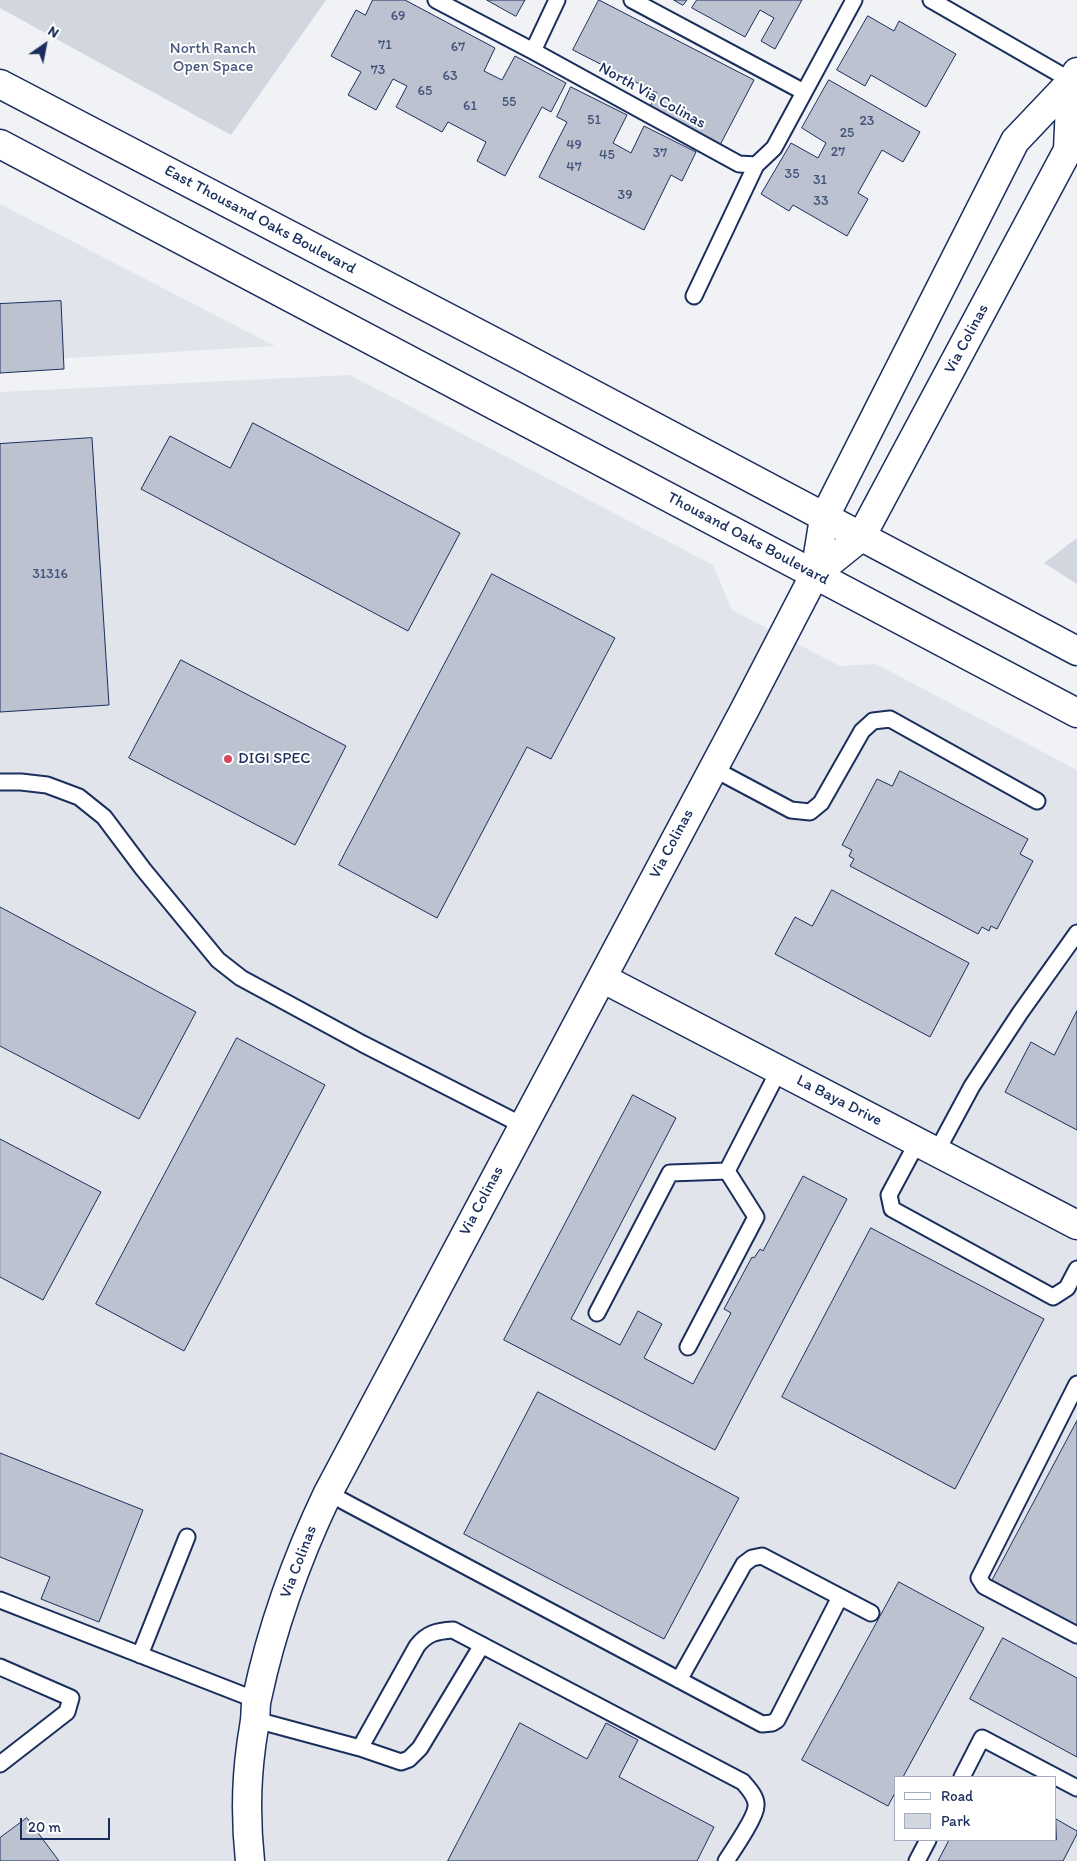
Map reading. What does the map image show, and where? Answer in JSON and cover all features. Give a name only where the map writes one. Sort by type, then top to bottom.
[{"type":"street","name":"Via Colinas","points":[[250,1861],[248,1841],[248,1777],[256,1710],[281,1611],[305,1542],[328,1492],[815,574],[824,518],[1015,141],[1075,79]]},
{"type":"street","name":"Via Colinas","points":[[815,574],[861,537],[1068,150],[1075,79]]},
{"type":"street","name":"East Thousand Oaks Boulevard","points":[[0,84],[521,356],[824,518]]},
{"type":"street","name":"Thousand Oaks Boulevard","points":[[0,144],[1077,713]]},
{"type":"street","points":[[824,518],[1077,651]]},
{"type":"street","name":"La Baya Drive","points":[[602,978],[1077,1224]]},
{"type":"lane","name":"North Via Colinas","points":[[436,0],[739,164],[756,165]]},
{"type":"lane","points":[[533,51],[557,0]]},
{"type":"lane","points":[[632,0],[804,92]]},
{"type":"lane","points":[[694,296],[756,165],[774,148],[854,0]]},
{"type":"lane","points":[[931,0],[1075,79]]},
{"type":"lane","points":[[712,768],[791,810],[810,812],[821,803],[862,731],[873,721],[890,718],[1037,801]]},
{"type":"lane","points":[[0,782],[47,785],[79,797],[104,817],[143,869],[218,960],[241,978],[372,1049],[522,1125]]},
{"type":"lane","points":[[1077,933],[1020,1012],[972,1086],[889,1196],[892,1209],[1053,1297],[1067,1288],[1077,1269]]},
{"type":"lane","points":[[727,1171],[779,1070]]},
{"type":"lane","points":[[597,1313],[670,1173],[727,1171]]},
{"type":"lane","points":[[688,1348],[756,1217],[727,1171]]},
{"type":"lane","points":[[1077,1384],[979,1578],[984,1586],[1077,1634]]},
{"type":"lane","points":[[328,1492],[762,1724],[772,1723],[777,1720],[840,1597]]},
{"type":"lane","points":[[140,1655],[187,1536]]},
{"type":"lane","points":[[679,1680],[744,1564],[752,1558],[762,1556],[871,1613]]},
{"type":"lane","points":[[0,1600],[140,1655],[256,1710],[401,1762],[409,1759],[420,1748],[482,1645]]},
{"type":"lane","points":[[360,1748],[417,1646],[424,1637],[437,1631],[453,1630],[743,1782],[753,1794],[756,1805],[753,1815],[726,1861]]},
{"type":"lane","points":[[0,1667],[71,1698],[67,1712],[0,1764]]},
{"type":"lane","points":[[963,1776],[982,1738],[1054,1776]]},
{"type":"lane","points":[[1057,1777],[1077,1788]]},
{"type":"lane","points":[[917,1861],[927,1841]]},
{"type":"shaded area","points":[[0,204],[275,346],[0,362]]},
{"type":"shaded area","points":[[350,375],[713,565],[732,610],[840,666],[876,664],[1077,770],[1077,1861],[0,1861],[0,392]]},
{"type":"green space","name":"North Ranch Open Space","points":[[0,0],[326,0],[231,135],[0,8]]},
{"type":"green space","points":[[1077,538],[1077,584],[1044,563]]},
{"type":"building","points":[[373,0],[405,0],[495,48],[484,71],[502,80],[515,56],[566,83],[551,112],[542,107],[505,176],[477,161],[486,142],[448,122],[442,132],[396,107],[407,86],[393,79],[376,110],[348,95],[361,72],[331,56],[356,10],[365,15]]},
{"type":"building","points":[[487,0],[525,0],[516,16]]},
{"type":"building","points":[[599,0],[754,80],[719,147],[648,111],[657,93],[573,50]]},
{"type":"building","points":[[674,0],[687,0],[683,5]]},
{"type":"building","points":[[697,0],[802,0],[775,49],[761,41],[774,18],[760,10],[745,37],[692,8]]},
{"type":"building","points":[[868,16],[894,31],[899,21],[956,54],[926,107],[871,75],[865,86],[837,70]]},
{"type":"building","points":[[829,80],[920,132],[903,162],[882,150],[858,193],[868,199],[847,236],[793,205],[789,211],[761,194],[791,143],[818,158],[826,143],[802,128]]},
{"type":"building","points":[[571,87],[627,115],[613,143],[631,153],[644,126],[696,152],[682,181],[671,175],[644,230],[539,177],[567,122],[557,117]]},
{"type":"building","points":[[61,301],[64,369],[0,373],[0,304]]},
{"type":"building","points":[[253,423],[460,533],[408,631],[141,489],[170,436],[230,468]]},
{"type":"building","points":[[92,438],[109,705],[0,712],[0,444]]},
{"type":"building","points":[[492,574],[615,638],[551,759],[527,747],[437,918],[339,865]]},
{"type":"building","points":[[181,660],[346,746],[295,845],[129,758]]},
{"type":"building","points":[[900,771],[1028,839],[1020,854],[1033,861],[997,929],[991,926],[989,931],[982,927],[978,934],[850,866],[854,859],[849,856],[852,850],[842,845],[877,779],[892,786]]},
{"type":"building","points":[[832,890],[969,963],[930,1037],[775,954],[795,917],[812,926]]},
{"type":"building","points":[[0,907],[196,1012],[139,1119],[0,1046]]},
{"type":"building","points":[[1077,1011],[1077,1130],[1005,1092],[1031,1042],[1054,1055]]},
{"type":"building","points":[[237,1038],[325,1085],[184,1351],[96,1304]]},
{"type":"building","points":[[633,1095],[676,1118],[571,1319],[620,1345],[638,1311],[662,1324],[644,1358],[693,1384],[731,1313],[724,1309],[752,1257],[754,1258],[760,1249],[763,1251],[803,1176],[847,1199],[715,1450],[504,1340]]},
{"type":"building","points":[[0,1139],[101,1192],[43,1300],[0,1277]]},
{"type":"building","points":[[871,1228],[1044,1319],[955,1489],[782,1397]]},
{"type":"building","points":[[538,1392],[739,1498],[664,1639],[464,1534]]},
{"type":"building","points":[[1077,1421],[1077,1626],[992,1581]]},
{"type":"building","points":[[0,1453],[143,1510],[99,1622],[41,1599],[50,1577],[0,1557]]},
{"type":"building","points":[[899,1582],[984,1628],[904,1776],[894,1776],[894,1795],[888,1806],[802,1760]]},
{"type":"building","points":[[1003,1638],[1077,1678],[1077,1757],[970,1699]]},
{"type":"building","points":[[520,1723],[587,1759],[606,1723],[638,1740],[619,1777],[714,1827],[697,1861],[448,1861]]},
{"type":"building","points":[[27,1818],[59,1861],[0,1861],[0,1838]]},
{"type":"building","points":[[1057,1820],[1077,1831],[1063,1861],[938,1861],[948,1841],[1057,1841]]},
{"type":"place","name":"DIGI SPEC","points":[[228,759]]}]
